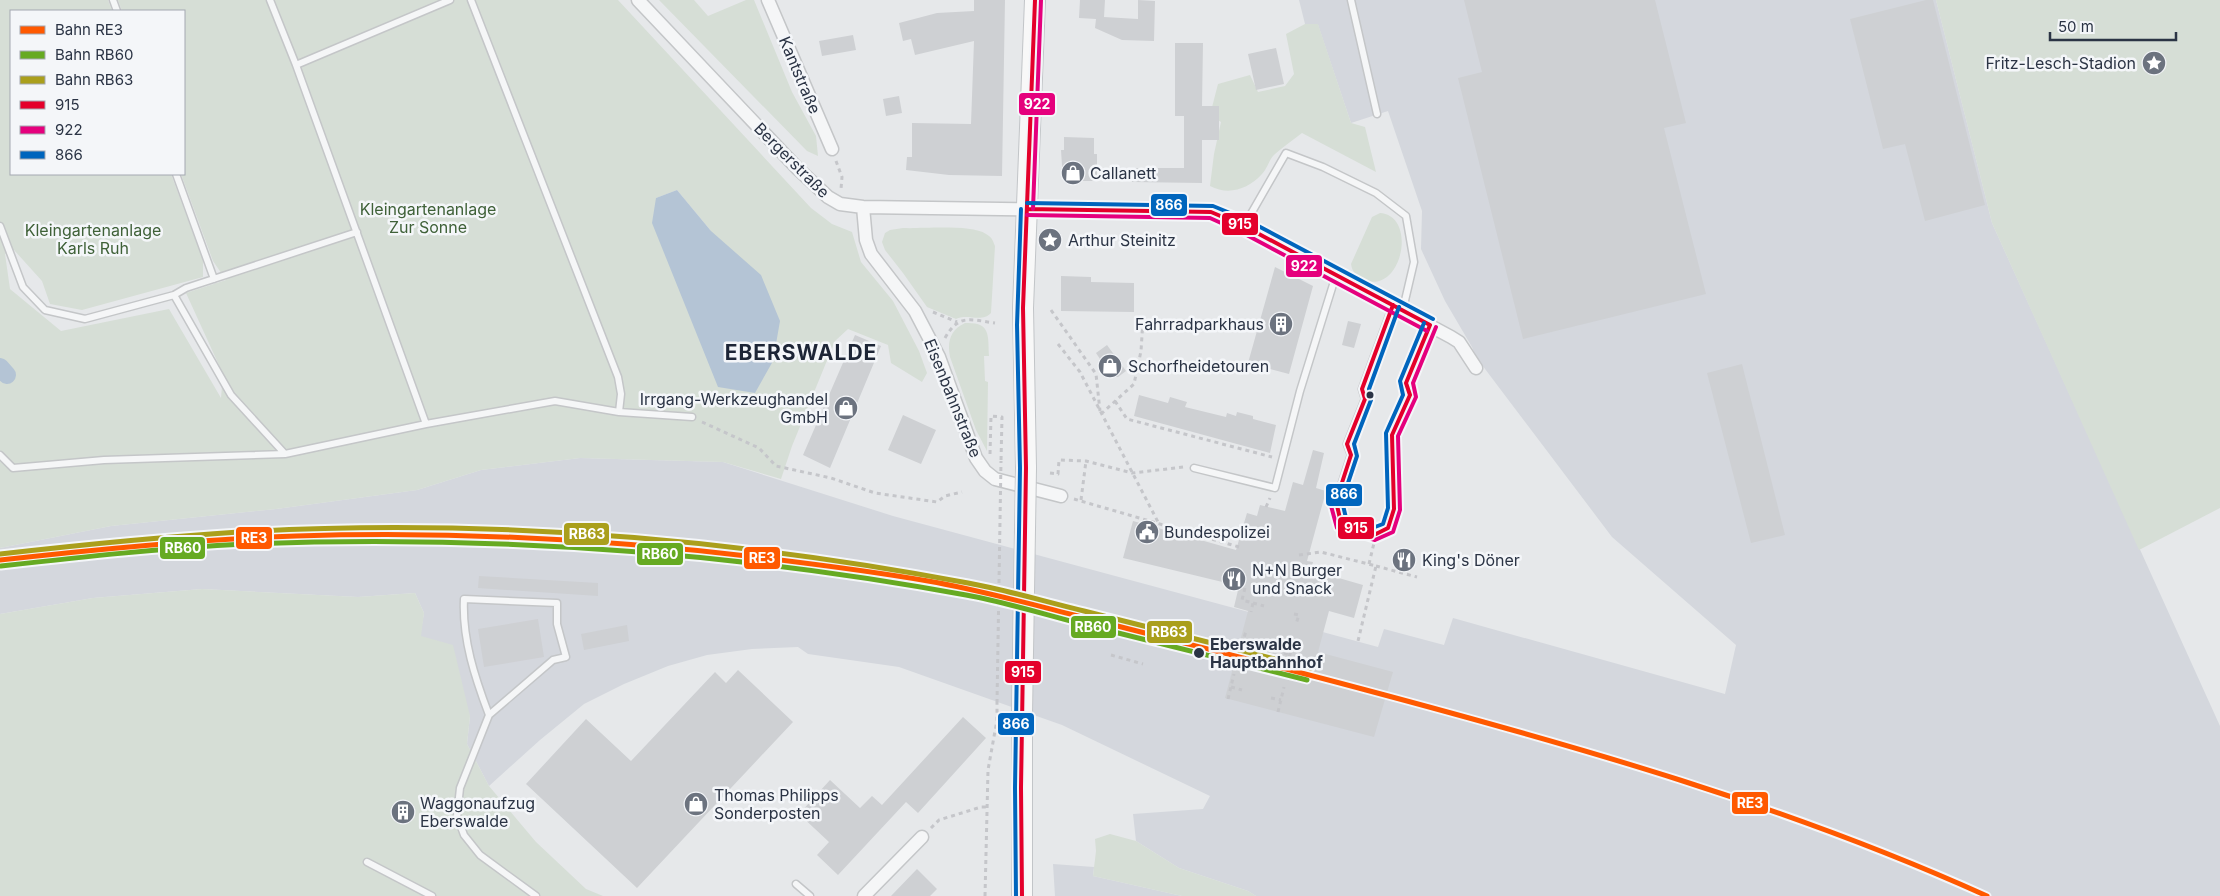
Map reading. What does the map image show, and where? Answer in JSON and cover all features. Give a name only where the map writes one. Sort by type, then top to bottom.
[{"type":"main road","points":[[1022,896],[1022,714],[1026,468],[1023,325],[1035,0]]},
{"type":"street","name":"Bergerstraße","points":[[638,0],[798,169],[828,197],[840,204],[863,207],[1211,212],[1244,226],[1398,307],[1459,342],[1476,368]]},
{"type":"street","name":"Kantstraße","points":[[768,0],[832,149]]},
{"type":"street","name":"Eisenbahnstraße","points":[[863,207],[866,240],[871,254],[915,311],[939,357],[976,458],[985,471],[994,479],[1061,496]]},
{"type":"street","points":[[864,896],[922,837]]},
{"type":"lane","points":[[270,0],[296,65],[426,424]]},
{"type":"lane","points":[[296,65],[450,0]]},
{"type":"lane","points":[[471,0],[618,377],[621,394],[619,412]]},
{"type":"lane","points":[[1351,0],[1377,114]]},
{"type":"lane","points":[[1244,226],[1286,153],[1323,167],[1376,192],[1406,216],[1414,262],[1398,307],[1362,389],[1365,399],[1347,444],[1351,456],[1336,501],[1341,523],[1376,534],[1388,528],[1394,509],[1392,435],[1410,395],[1406,383],[1430,325]]},
{"type":"lane","points":[[176,175],[214,279]]},
{"type":"lane","points":[[0,226],[23,287],[45,310],[85,320],[174,295],[186,288],[357,232]]},
{"type":"lane","points":[[1194,468],[1275,488],[1300,391],[1336,276]]},
{"type":"lane","points":[[174,295],[231,395],[285,454]]},
{"type":"lane","points":[[0,455],[13,468],[104,460],[285,454],[426,424],[555,401],[619,412],[692,417]]},
{"type":"lane","points":[[489,716],[474,675],[463,617],[464,599],[557,603],[557,624],[566,657],[552,660],[489,716],[463,778],[457,816],[464,835],[480,856],[536,896]]},
{"type":"lane","points":[[367,862],[432,896]]},
{"type":"lane","points":[[796,884],[810,896]]},
{"type":"path","points":[[832,149],[842,177],[840,204]]},
{"type":"path","points":[[1051,310],[1096,374],[1101,414]]},
{"type":"path","points":[[915,311],[929,311],[958,323]]},
{"type":"path","points":[[939,357],[946,337],[953,325],[969,319],[994,323]]},
{"type":"path","points":[[1101,414],[1134,384],[1141,351],[1143,320]]},
{"type":"path","points":[[1058,344],[1073,362],[1158,522]]},
{"type":"path","points":[[1115,401],[1127,419],[1282,460]]},
{"type":"path","points":[[986,896],[988,770],[997,703],[1002,417],[991,416],[990,456]]},
{"type":"path","points":[[692,417],[759,448],[776,466],[831,478],[875,493],[937,502],[945,496],[962,492]]},
{"type":"path","points":[[1050,473],[1058,474],[1059,460],[1086,461],[1132,473],[1184,467],[1194,468]]},
{"type":"path","points":[[1081,500],[1086,461]]},
{"type":"path","points":[[1061,496],[1158,522],[1239,547]]},
{"type":"path","points":[[1369,564],[1376,534]]},
{"type":"path","points":[[1299,555],[1321,552],[1417,577]]},
{"type":"path","points":[[1358,641],[1376,566]]},
{"type":"path","points":[[1245,588],[1242,600],[1264,606]]},
{"type":"path","points":[[1251,612],[1253,603]]},
{"type":"path","points":[[1294,614],[1299,616],[1296,624]]},
{"type":"path","points":[[1240,652],[1246,631]]},
{"type":"path","points":[[1243,642],[1254,645]]},
{"type":"path","points":[[1287,664],[1293,644]]},
{"type":"path","points":[[1284,653],[1290,655]]},
{"type":"path","points":[[1111,655],[1143,664]]},
{"type":"path","points":[[1228,699],[1234,674]]},
{"type":"path","points":[[1231,687],[1242,690]]},
{"type":"path","points":[[1278,712],[1284,688]]},
{"type":"path","points":[[1271,698],[1281,700]]},
{"type":"path","points":[[939,820],[986,807]]},
{"type":"shaded area","points":[[1299,0],[1936,0],[1992,223],[2220,726],[2220,896],[1256,896],[1248,891],[1179,868],[1136,841],[1133,814],[1203,809],[1210,796],[1062,725],[899,667],[808,654],[798,647],[752,649],[707,655],[668,666],[624,684],[584,704],[489,786],[467,744],[470,716],[420,636],[424,613],[415,593],[358,597],[202,589],[93,598],[0,614],[0,548],[111,526],[276,509],[417,490],[481,470],[580,458],[723,462],[893,516],[1378,647],[1384,629],[1444,645],[1453,618],[1725,694],[1736,645],[1612,537],[1476,357],[1445,301],[1421,249],[1422,211],[1388,111],[1351,123],[1318,25],[1305,24]]},
{"type":"shaded area","points":[[1053,864],[1094,867],[1093,876],[1182,896],[1055,896]]},
{"type":"green space","points":[[0,0],[108,0],[112,10],[10,10],[10,175],[171,175],[203,260],[203,277],[82,310],[50,304],[42,281],[14,250],[5,254],[10,289],[61,331],[169,309],[221,398],[223,374],[186,293],[226,280],[213,261],[181,175],[185,175],[185,10],[122,10],[118,0],[618,0],[811,208],[832,224],[852,232],[861,262],[893,301],[919,351],[927,373],[922,382],[891,363],[888,345],[848,329],[835,341],[792,446],[781,479],[723,462],[580,458],[481,470],[417,490],[276,509],[111,526],[0,548]],"holes":[[[677,190],[711,231],[656,198]]]},
{"type":"green space","points":[[659,0],[694,0],[708,16],[746,0],[754,0],[792,92],[816,136],[818,156],[807,151]]},
{"type":"green space","points":[[1936,0],[2220,0],[2220,508],[2139,550],[1992,223]]},
{"type":"green space","points":[[1305,24],[1318,24],[1351,123],[1365,127],[1376,172],[1302,133],[1271,158],[1264,172],[1251,184],[1231,191],[1210,186],[1221,122],[1210,115],[1218,84],[1250,75],[1258,92],[1285,86],[1294,74],[1286,34]]},
{"type":"green space","points":[[1380,213],[1392,217],[1399,227],[1402,240],[1400,254],[1395,267],[1387,277],[1376,282],[1362,279],[1353,271],[1351,264],[1372,217]]},
{"type":"green space","points":[[903,228],[969,229],[990,236],[995,246],[991,313],[979,318],[960,317],[956,319],[927,307],[885,250],[882,242],[885,233],[890,230]]},
{"type":"green space","points":[[965,323],[973,323],[984,327],[988,336],[989,356],[984,356],[985,381],[988,382],[987,451],[976,430],[950,357],[949,341],[956,329]]},
{"type":"green space","points":[[202,589],[358,597],[415,593],[424,613],[421,636],[453,645],[470,716],[467,744],[489,786],[536,842],[586,889],[603,896],[0,896],[0,614],[93,598]]},
{"type":"green space","points":[[1110,834],[1136,841],[1179,868],[1248,891],[1256,896],[1182,896],[1093,876],[1096,851],[1095,839]]},
{"type":"water","points":[[677,190],[711,231],[761,275],[780,321],[773,361],[755,393],[718,387],[652,223],[656,198]]},
{"type":"building","points":[[974,0],[1005,0],[1002,176],[949,175],[906,170],[907,157],[912,157],[912,123],[971,124],[974,41],[915,55],[911,39],[903,41],[899,23],[937,13],[974,11]]},
{"type":"building","points":[[1080,0],[1105,0],[1104,17],[1138,19],[1138,0],[1155,1],[1154,41],[1122,40],[1095,28],[1096,19],[1079,18]]},
{"type":"building","points":[[1464,0],[1655,0],[1686,123],[1664,128],[1706,294],[1523,339],[1458,78],[1482,72]]},
{"type":"building","points":[[1926,0],[1933,0],[1985,205],[1925,221],[1905,144],[1883,149],[1850,19]]},
{"type":"building","points":[[853,35],[856,50],[822,56],[819,41]]},
{"type":"building","points":[[1175,43],[1203,43],[1202,106],[1219,106],[1219,140],[1202,140],[1202,183],[1132,182],[1132,168],[1184,168],[1184,116],[1175,116]]},
{"type":"building","points":[[1276,48],[1284,84],[1256,90],[1248,54]]},
{"type":"building","points":[[899,96],[902,113],[886,116],[883,99]]},
{"type":"building","points":[[1064,137],[1094,138],[1094,154],[1097,154],[1097,181],[1063,181],[1061,150],[1064,150]]},
{"type":"building","name":"Fahrradparkhaus","points":[[1275,267],[1313,286],[1289,374],[1248,363]]},
{"type":"building","points":[[1061,276],[1091,277],[1091,282],[1134,283],[1134,312],[1061,311]]},
{"type":"building","points":[[1348,321],[1361,324],[1354,348],[1342,345]]},
{"type":"building","points":[[855,335],[881,346],[830,468],[803,455]]},
{"type":"building","points":[[1107,345],[1126,371],[1118,377],[1112,377],[1096,353]]},
{"type":"building","points":[[1742,364],[1785,535],[1751,543],[1707,373]]},
{"type":"building","points":[[1139,395],[1168,403],[1170,397],[1187,402],[1185,407],[1226,417],[1227,413],[1236,416],[1237,412],[1253,416],[1253,419],[1276,425],[1270,453],[1134,416]]},
{"type":"building","points":[[903,415],[936,430],[921,464],[888,450]]},
{"type":"building","points":[[1313,450],[1324,453],[1316,488],[1326,491],[1307,561],[1313,562],[1311,570],[1363,585],[1354,618],[1329,611],[1318,652],[1393,672],[1374,737],[1225,698],[1248,611],[1234,607],[1239,586],[1123,558],[1133,521],[1236,550],[1247,513],[1257,516],[1260,505],[1285,511],[1293,482],[1303,485]]},
{"type":"building","points":[[479,576],[598,583],[598,596],[478,588]]},
{"type":"building","points":[[538,619],[544,657],[484,667],[478,629]]},
{"type":"building","points":[[627,625],[629,641],[584,650],[581,634]]},
{"type":"building","points":[[738,670],[793,722],[637,888],[526,784],[586,719],[631,761],[715,672],[726,683]]},
{"type":"building","points":[[963,717],[986,738],[918,813],[906,802],[838,875],[817,855],[829,842],[799,814],[830,780],[860,808],[872,796],[882,805]]},
{"type":"building","points":[[917,869],[937,889],[930,896],[891,896]]},
{"type":"waterway","points":[[0,367],[7,375]]},
{"type":"rail line","name":"RB63","points":[[0,554],[179,536],[330,528],[513,530],[605,535],[787,554],[878,567],[968,583],[1311,668]]},
{"type":"rail line","name":"RE3","points":[[0,560],[148,545],[259,537],[353,535],[468,536],[641,545],[756,557],[907,577],[992,594],[1266,664],[1445,711],[1602,756],[1681,780],[1836,834],[1987,896]]},
{"type":"rail line","name":"RB60","points":[[1,566],[184,548],[245,544],[336,542],[517,545],[697,557],[787,567],[981,598],[1307,680]]},
{"type":"transit line","name":"915","points":[[1022,896],[1021,788],[1026,468],[1023,308],[1035,0]]},
{"type":"transit line","name":"922","points":[[1033,209],[1041,0]]},
{"type":"transit line","name":"866","points":[[1027,203],[1213,206],[1247,220],[1433,319]]},
{"type":"transit line","name":"866","points":[[1016,896],[1015,788],[1020,468],[1017,325],[1021,209]]},
{"type":"transit line","name":"915","points":[[1027,209],[1211,212],[1244,226],[1430,325]]},
{"type":"transit line","name":"922","points":[[1027,215],[1210,218],[1241,232],[1427,331]]},
{"type":"transit line","name":"915","points":[[1393,305],[1362,389],[1365,399],[1347,444],[1351,455],[1336,501],[1341,523],[1376,534],[1388,528],[1394,509],[1392,435],[1410,395],[1406,383],[1430,325]]},
{"type":"transit line","name":"866","points":[[1399,307],[1369,389],[1371,400],[1354,444],[1357,456],[1342,501],[1346,518],[1375,527],[1383,524],[1388,508],[1386,433],[1403,395],[1400,381],[1424,323]]},
{"type":"transit line","name":"922","points":[[1333,487],[1330,502],[1337,528],[1375,540],[1393,532],[1400,510],[1398,436],[1416,397],[1413,383],[1436,327]]},
{"type":"place","name":"Fritz-Lesch-Stadion","points":[[2154,63]]},
{"type":"place","name":"Callanett","points":[[1073,173]]},
{"type":"place","name":"Arthur Steinitz","points":[[1050,240]]},
{"type":"place","name":"Fahrradparkhaus","points":[[1281,324]]},
{"type":"place","name":"Schorfheidetouren","points":[[1110,366]]},
{"type":"place","name":"Irrgang-Werkzeughandel GmbH","points":[[846,408]]},
{"type":"place","name":"Bundespolizei","points":[[1147,532]]},
{"type":"place","name":"King's Döner","points":[[1404,560]]},
{"type":"place","name":"N+N Burger und Snack","points":[[1234,579]]},
{"type":"place","name":"Eberswalde Hauptbahnhof","points":[[1199,653]]},
{"type":"place","name":"Thomas Philipps Sonderposten","points":[[696,804]]},
{"type":"place","name":"Waggonaufzug Eberswalde","points":[[403,812]]},
{"type":"district","name":"EBERSWALDE","points":[[801,353]]},
{"type":"park label","name":"Kleingartenanlage Zur Sonne","points":[[428,218]]},
{"type":"park label","name":"Kleingartenanlage Karls Ruh","points":[[93,239]]}]
